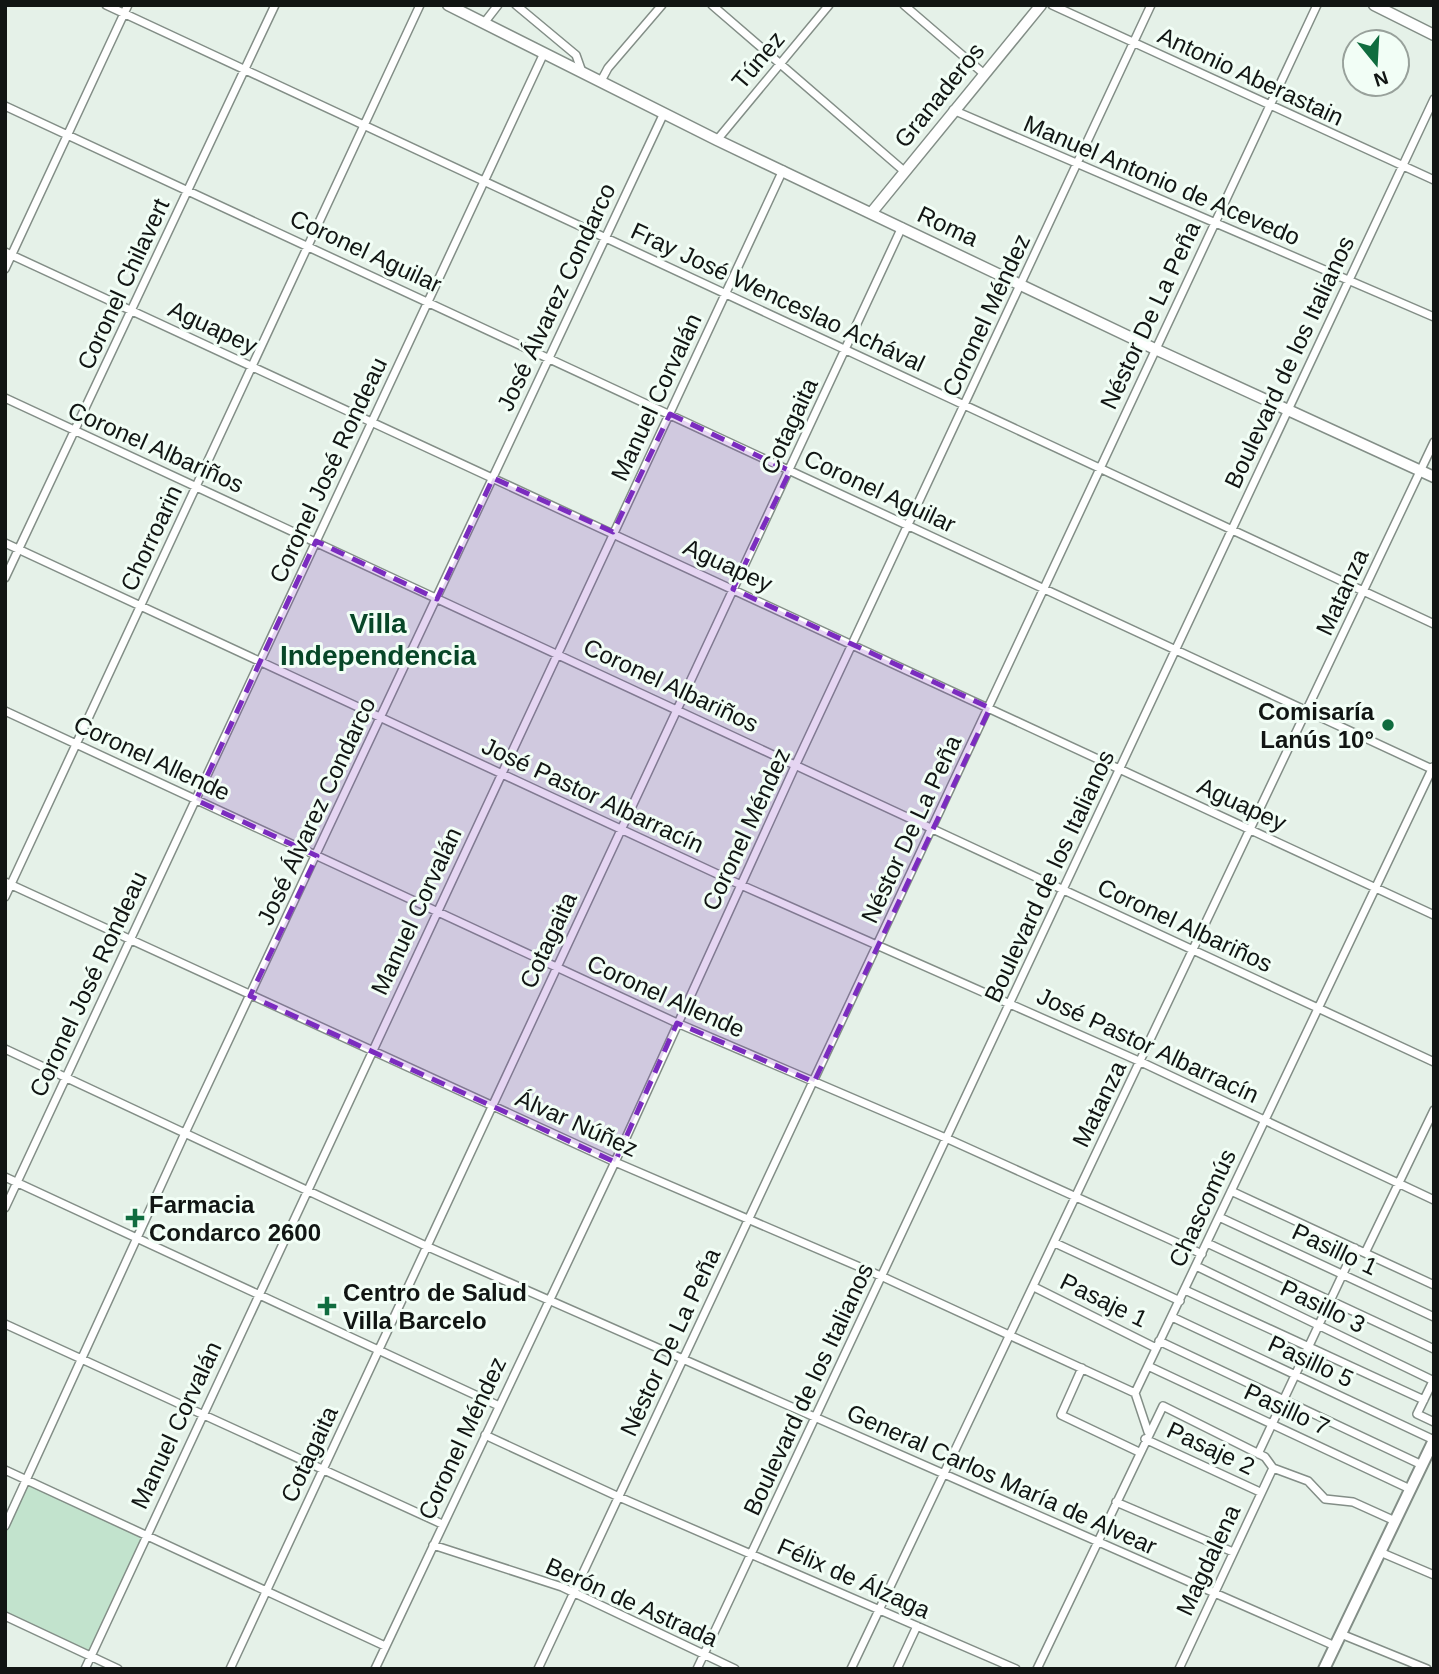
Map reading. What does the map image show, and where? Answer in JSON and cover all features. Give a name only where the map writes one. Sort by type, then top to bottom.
[{"type":"main road","points":[[1324,1669],[1434,1440]]},
{"type":"street","name":"Fray José Wenceslao Achával","points":[[106,5],[484,183],[1364,589],[1434,624]]},
{"type":"street","points":[[5,270],[9,253],[128,5]]},
{"type":"street","name":"Coronel Chilavert","points":[[5,578],[275,5]]},
{"type":"street","name":"Chorroarin","points":[[5,897],[8,883],[77,744],[420,5]]},
{"type":"street","name":"Roma","points":[[448,5],[717,140],[1154,349],[1289,408],[1434,477]]},
{"type":"street","points":[[484,23],[498,5]]},
{"type":"street","points":[[516,5],[576,55],[582,72]]},
{"type":"street","points":[[601,81],[608,68],[662,5]]},
{"type":"street","points":[[712,5],[904,171]]},
{"type":"street","name":"Túnez","points":[[717,140],[829,5]]},
{"type":"street","points":[[904,5],[983,73]]},
{"type":"street","name":"Granaderos","points":[[872,212],[1041,5]]},
{"type":"street","name":"Antonio Aberastain","points":[[1052,5],[1434,180]]},
{"type":"street","name":"Coronel Méndez","points":[[375,1669],[497,1405],[615,1162],[796,764],[854,646],[1151,5]]},
{"type":"street","name":"Néstor De La Peña","points":[[538,1669],[1317,5]]},
{"type":"street","points":[[1374,5],[1434,35]]},
{"type":"street","name":"Coronel José Rondeau","points":[[5,1209],[544,53]]},
{"type":"street","name":"Boulevard de los Italianos","points":[[697,1669],[883,1278],[1434,99]]},
{"type":"street","name":"Coronel Aguilar","points":[[5,106],[1433,768]]},
{"type":"street","name":"Manuel Antonio de Acevedo","points":[[953,110],[1434,317]]},
{"type":"street","name":"José Álvarez Condarco","points":[[5,1526],[185,1133],[664,113]]},
{"type":"street","name":"Manuel Corvalán","points":[[85,1669],[555,653],[783,170]]},
{"type":"street","name":"Cotagaita","points":[[230,1669],[902,227]]},
{"type":"street","name":"Aguapey","points":[[9,253],[1434,915]]},
{"type":"street","name":"Coronel Albariños","points":[[5,398],[1434,1062]]},
{"type":"street","name":"Matanza","points":[[851,1669],[1434,442]]},
{"type":"street","name":"José Pastor Albarracín","points":[[5,543],[741,885],[1141,1062],[1434,1200]]},
{"type":"street","name":"Coronel Allende","points":[[5,711],[677,1023],[948,1139],[1202,1254]]},
{"type":"street","name":"Chascomús","points":[[1135,1393],[1433,768]]},
{"type":"street","name":"Álvar Núñez","points":[[8,883],[615,1162],[883,1278],[1135,1393]]},
{"type":"street","name":"General Carlos María de Alvear","points":[[5,1049],[426,1246],[1335,1646]]},
{"type":"street","points":[[1365,1253],[1434,1110]]},
{"type":"street","points":[[5,1177],[497,1405]]},
{"type":"street","points":[[1231,1191],[1434,1285]]},
{"type":"street","name":"Pasillo 1","points":[[1219,1217],[1434,1317]]},
{"type":"street","points":[[1055,1243],[1180,1301]]},
{"type":"street","points":[[1207,1243],[1434,1349]]},
{"type":"street","points":[[1258,1454],[1355,1248]]},
{"type":"street","name":"Pasillo 3","points":[[1196,1266],[1433,1381]]},
{"type":"street","name":"Pasaje 1","points":[[1034,1287],[1422,1465]]},
{"type":"street","points":[[1185,1290],[1308,1349],[1424,1400]]},
{"type":"street","name":"Pasillo 5","points":[[1172,1317],[1434,1440]]},
{"type":"street","points":[[5,1324],[442,1524]]},
{"type":"street","name":"Pasillo 7","points":[[1148,1366],[1410,1489]]},
{"type":"street","points":[[1082,1368],[1061,1415],[1139,1452]]},
{"type":"street","points":[[1433,1381],[1417,1414],[1434,1422]]},
{"type":"street","points":[[1135,1393],[1147,1436]]},
{"type":"street","points":[[1037,1669],[1163,1406],[1265,1457],[1273,1468],[1308,1481],[1325,1499],[1353,1503],[1395,1521]]},
{"type":"street","name":"Félix de Álzaga","points":[[485,1435],[619,1497],[1016,1669]]},
{"type":"street","name":"Pasaje 2","points":[[1147,1436],[1260,1492]]},
{"type":"street","name":"Magdalena","points":[[1179,1669],[1273,1468]]},
{"type":"street","points":[[5,1470],[385,1646]]},
{"type":"street","points":[[1115,1502],[1233,1552]]},
{"type":"street","name":"Berón de Astrada","points":[[433,1545],[575,1593],[735,1669]]},
{"type":"street","points":[[1380,1552],[1434,1575]]},
{"type":"street","points":[[5,1616],[118,1669]]},
{"type":"street","points":[[897,1669],[917,1626]]},
{"type":"street","points":[[1341,1634],[1427,1669]]},
{"type":"highlighted area","points":[[670,414],[790,471],[733,589],[990,708],[814,1082],[677,1023],[615,1162],[250,996],[317,856],[196,800],[316,541],[437,599],[493,478],[613,532]]},
{"type":"green space","points":[[27,1480],[146,1535],[90,1656],[5,1616],[5,1526]]},
{"type":"place","name":"Comisaría Lanús 10°","points":[[1388,725]]},
{"type":"place","name":"Farmacia Condarco 2600","points":[[135,1218]]},
{"type":"place","name":"Centro de Salud Villa Barcelo","points":[[327,1306]]},
{"type":"district","name":"Villa Independencia","points":[[378,639]]}]
